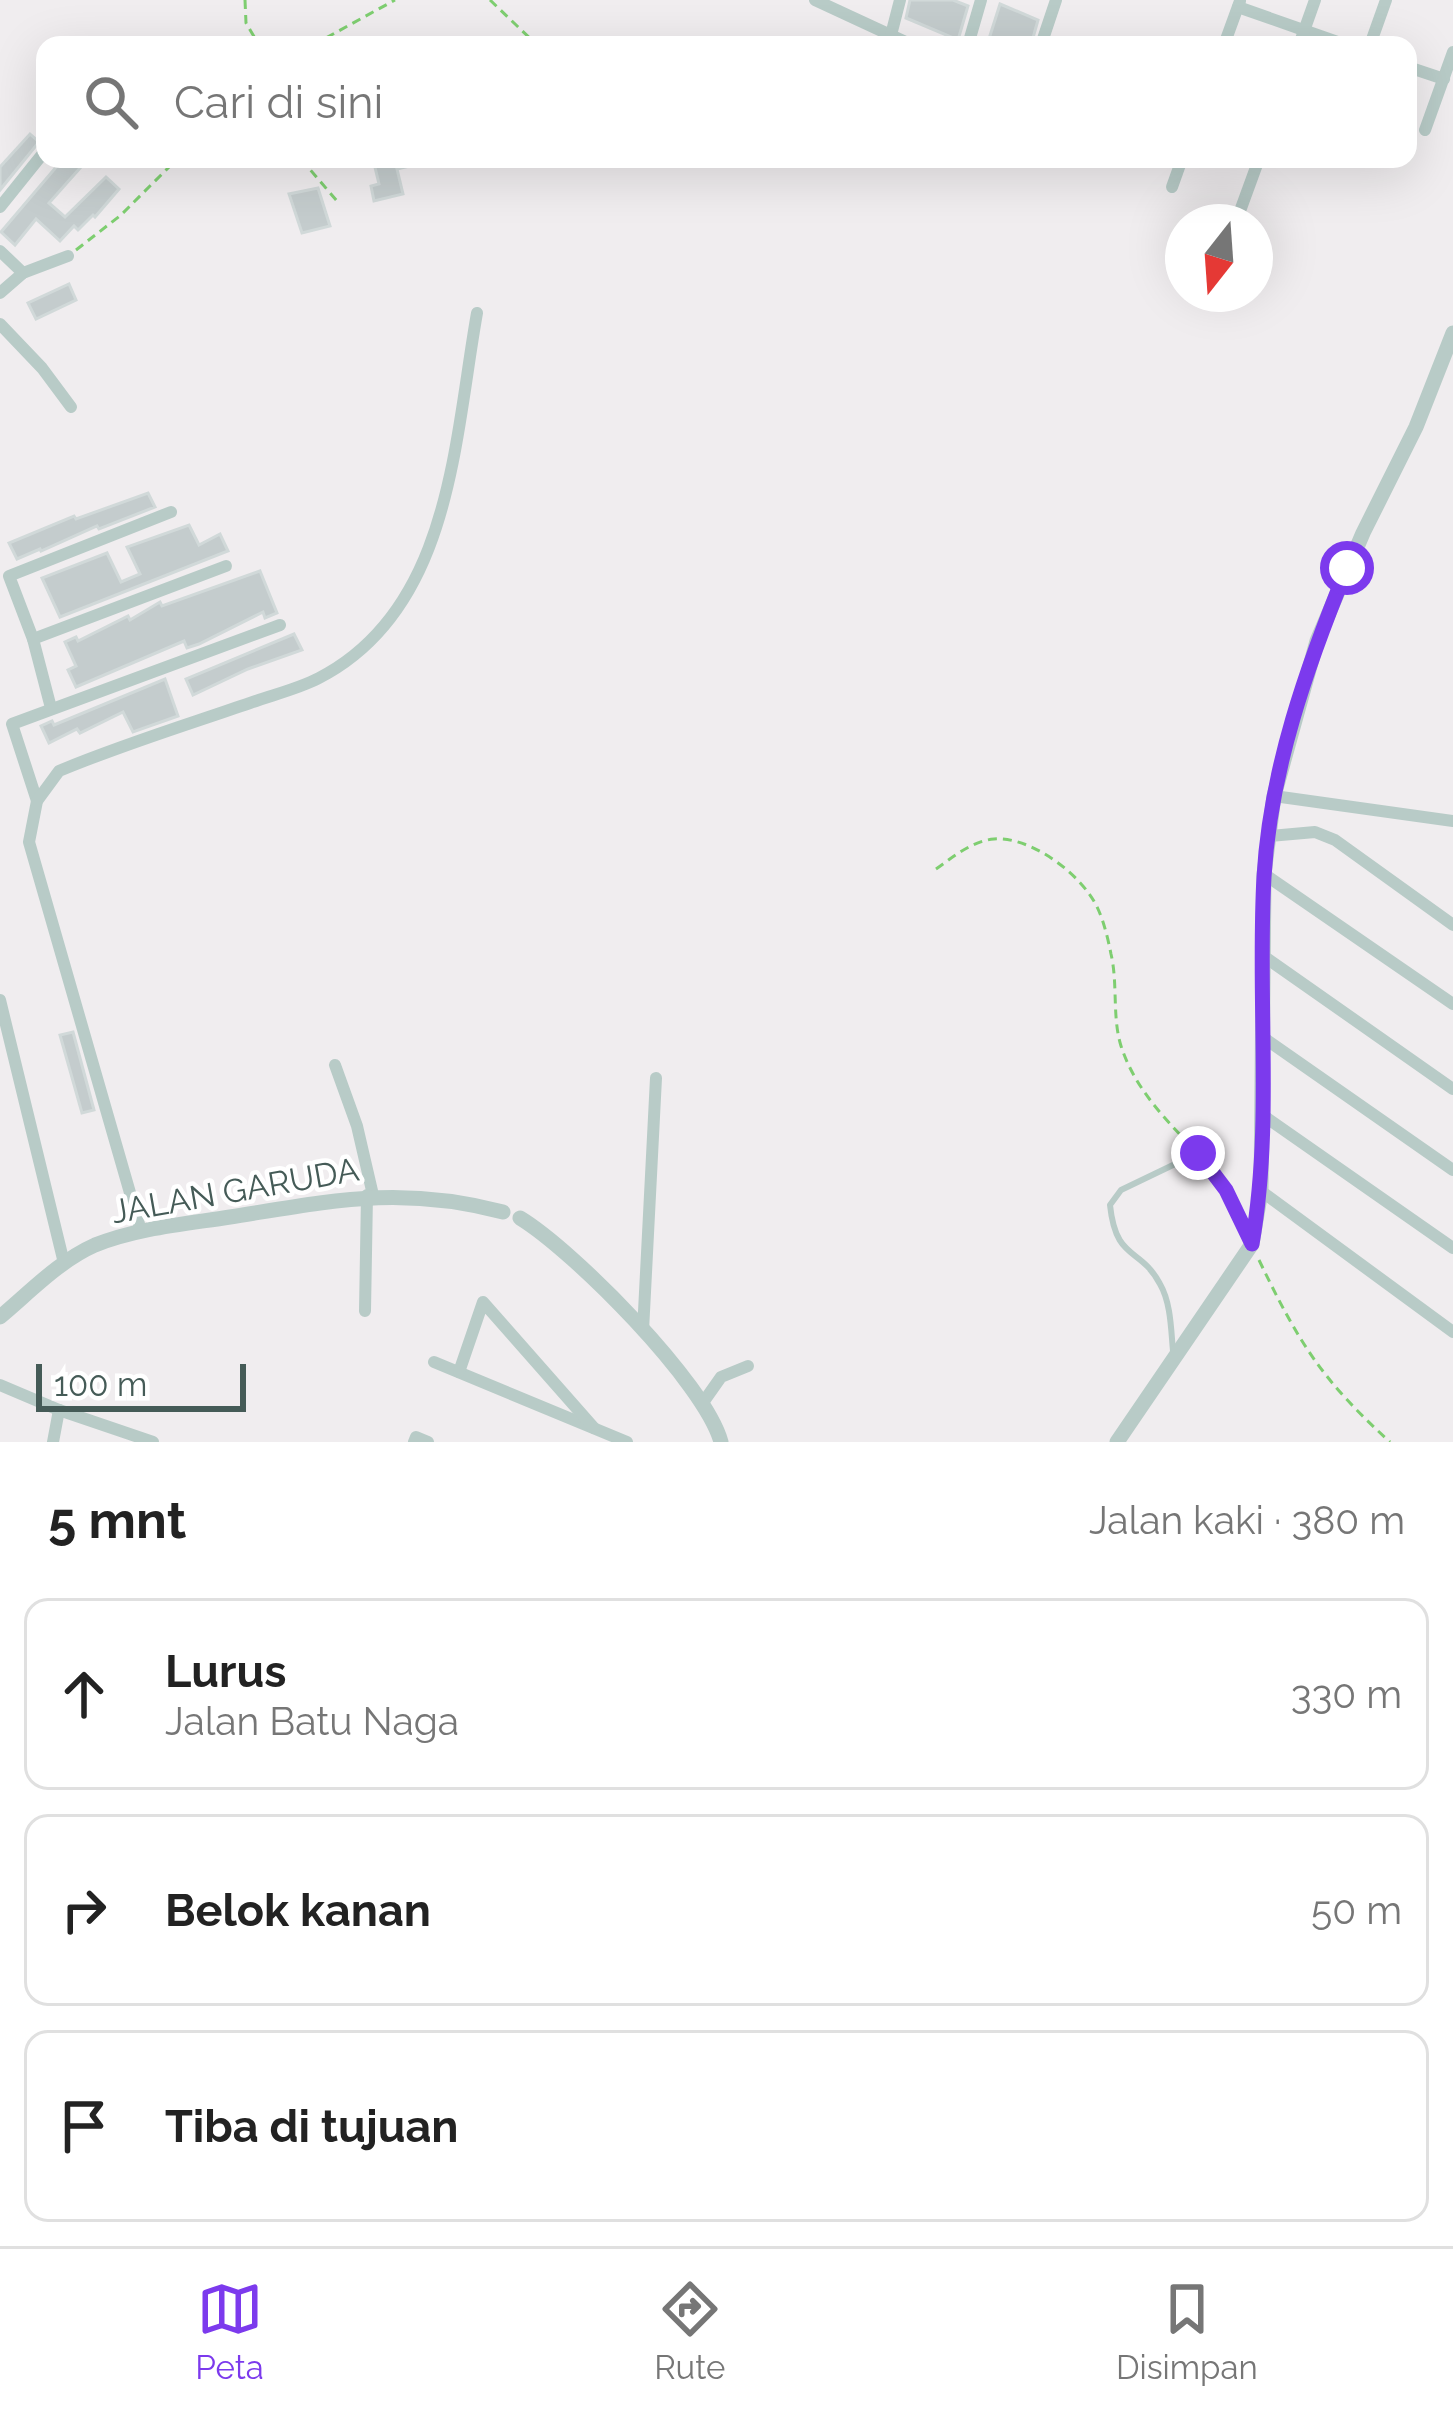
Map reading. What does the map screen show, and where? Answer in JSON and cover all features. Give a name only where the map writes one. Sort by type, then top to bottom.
[{"type":"street","points":[[816,0],[890,35],[901,0]]},
{"type":"street","points":[[971,36],[981,0]]},
{"type":"street","points":[[1044,36],[1056,0]]},
{"type":"street","points":[[1303,36],[1316,0]]},
{"type":"street","points":[[1373,36],[1386,0]]},
{"type":"street","points":[[1227,36],[1239,4],[1298,36]]},
{"type":"street","points":[[1425,130],[1453,52]]},
{"type":"street","points":[[1417,70],[1444,79]]},
{"type":"street","points":[[0,207],[36,162]]},
{"type":"street","points":[[1172,187],[1179,168]]},
{"type":"street","points":[[1242,204],[1255,168]]},
{"type":"street","points":[[0,251],[22,273]]},
{"type":"street","points":[[0,293],[22,273],[68,256]]},
{"type":"street","points":[[141,1231],[28,842],[37,801],[59,771],[318,679],[370,643],[414,584],[440,518],[477,313]]},
{"type":"street","points":[[0,324],[71,407]]},
{"type":"street","points":[[1117,1442],[1252,1244],[1261,1191],[1264,874],[1274,796],[1317,641],[1363,533],[1417,427],[1453,333]]},
{"type":"street","points":[[51,708],[33,639],[9,576],[171,512]]},
{"type":"street","points":[[33,639],[226,566]]},
{"type":"street","points":[[37,801],[6,726],[280,625]]},
{"type":"street","points":[[1274,796],[1453,821]]},
{"type":"street","points":[[1269,836],[1315,832],[1334,840],[1453,925]]},
{"type":"street","points":[[1264,874],[1453,1004]]},
{"type":"street","points":[[1262,955],[1453,1090]]},
{"type":"street","points":[[0,1000],[64,1263]]},
{"type":"street","points":[[1262,1036],[1453,1170]]},
{"type":"street","points":[[335,1065],[357,1126],[370,1195],[364,1311]]},
{"type":"street","points":[[643,1331],[656,1078]]},
{"type":"street","points":[[1262,1114],[1453,1248]]},
{"type":"street","points":[[1261,1191],[1453,1333]]},
{"type":"street","name":"JALAN GARUDA","points":[[0,1317],[64,1263],[95,1246],[141,1231],[370,1195],[460,1202],[503,1212]]},
{"type":"street","points":[[503,1212],[567,1250],[643,1331],[702,1404],[722,1442]]},
{"type":"street","points":[[459,1372],[483,1302],[594,1428]]},
{"type":"street","points":[[434,1362],[627,1442]]},
{"type":"street","points":[[702,1404],[721,1377],[748,1366]]},
{"type":"street","points":[[0,1385],[153,1442]]},
{"type":"street","points":[[53,1442],[58,1410]]},
{"type":"street","points":[[414,1442],[416,1437],[428,1442]]},
{"type":"lane","points":[[1174,1355],[1164,1293],[1153,1273],[1120,1245],[1110,1205],[1121,1190],[1198,1153]]},
{"type":"path","points":[[244,0],[246,23],[254,36]]},
{"type":"path","points":[[330,36],[395,0]]},
{"type":"path","points":[[490,0],[528,36]]},
{"type":"path","points":[[68,256],[168,168]]},
{"type":"path","points":[[309,168],[337,201]]},
{"type":"path","points":[[936,869],[969,847],[997,839],[1034,849],[1082,884],[1097,906],[1111,953],[1120,1043],[1130,1069],[1162,1116],[1226,1190],[1311,1359],[1333,1388],[1390,1442]]},
{"type":"building","points":[[910,0],[953,0],[968,6],[959,36],[906,18]]},
{"type":"building","points":[[1000,4],[1038,20],[1034,36],[990,36]]},
{"type":"building","points":[[30,134],[36,139],[36,146],[0,190],[0,167]]},
{"type":"building","points":[[55,168],[80,168],[49,203],[65,217],[106,177],[119,189],[95,217],[78,230],[74,226],[60,241],[36,219],[15,245],[1,232]]},
{"type":"building","points":[[375,168],[401,168],[397,169],[403,194],[374,201],[371,186],[379,184]]},
{"type":"building","points":[[318,188],[330,226],[302,233],[289,194]]},
{"type":"building","points":[[69,284],[76,300],[36,319],[28,303]]},
{"type":"building","points":[[148,493],[155,507],[41,551],[17,559],[9,543],[74,516]]},
{"type":"building","points":[[189,525],[199,545],[220,534],[228,551],[60,617],[42,578],[107,553],[121,582],[140,574],[127,547]]},
{"type":"building","points":[[260,571],[277,613],[265,618],[263,612],[187,648],[184,641],[76,687],[68,670],[76,666],[65,642],[76,637],[78,641],[128,616],[130,620],[160,602],[162,606]]},
{"type":"building","points":[[294,634],[302,650],[193,695],[186,679]]},
{"type":"building","points":[[165,679],[178,716],[133,732],[123,712],[49,743],[41,726],[52,721],[54,725]]},
{"type":"building","points":[[73,1032],[94,1110],[82,1113],[60,1035]]},
{"type":"route","points":[[1198,1153],[1239,1211],[1252,1244],[1261,1191],[1264,874],[1274,796],[1303,684],[1347,568]]}]
